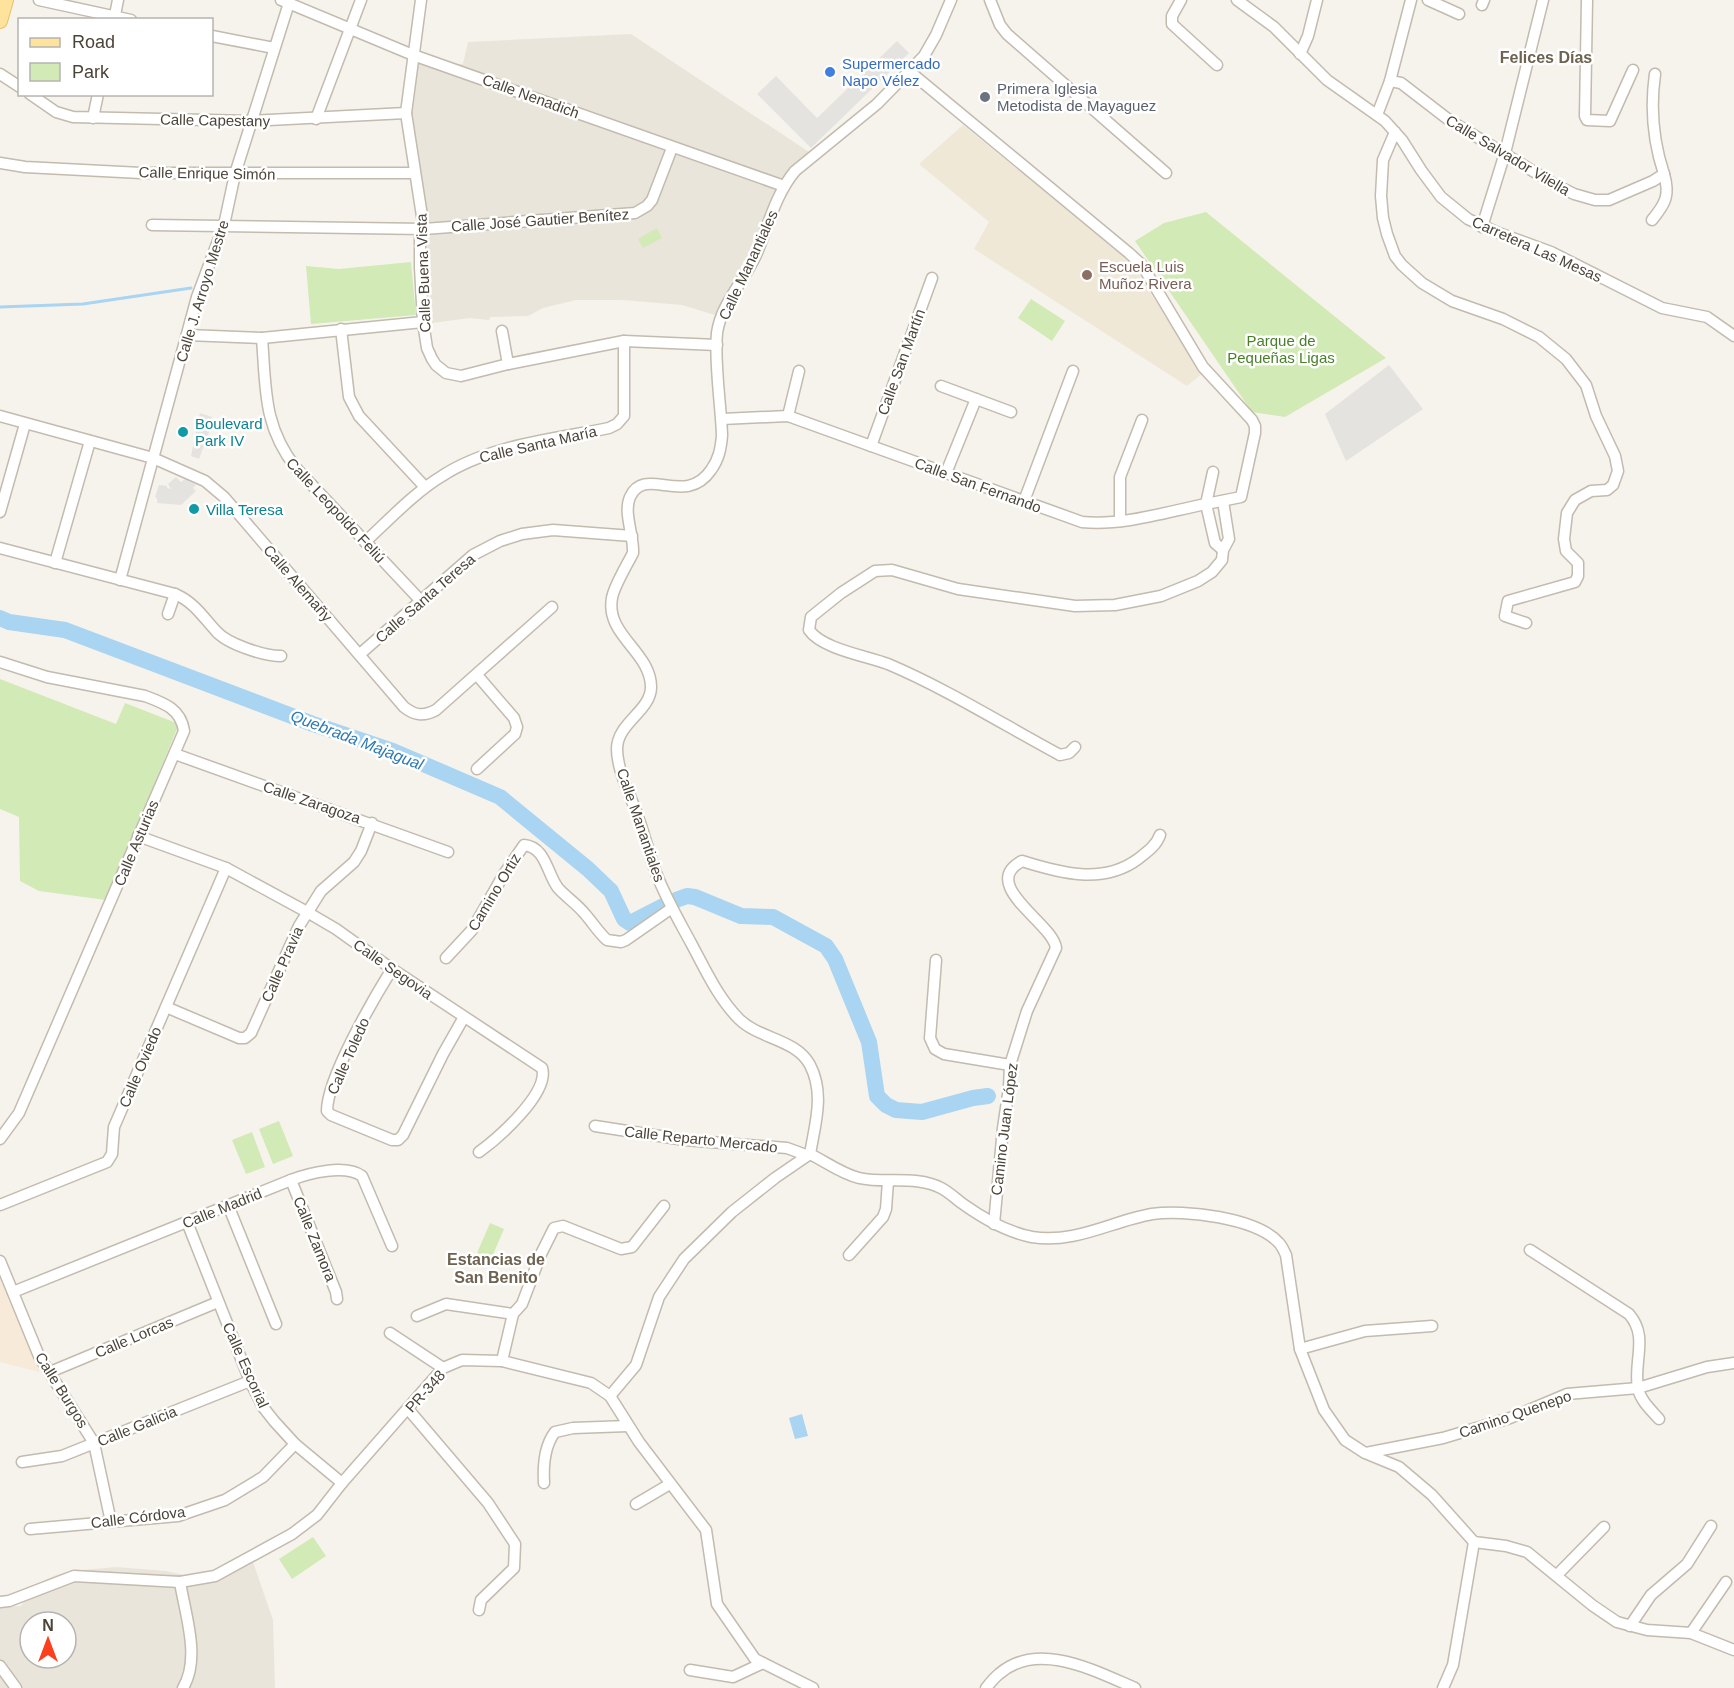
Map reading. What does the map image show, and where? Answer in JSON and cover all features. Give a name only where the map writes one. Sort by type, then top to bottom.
[{"type":"main road","points":[[0,21],[6,0]]},
{"type":"street","points":[[39,0],[115,18],[118,0]]},
{"type":"street","points":[[316,119],[361,0]]},
{"type":"street","name":"Calle Buena Vista","points":[[421,0],[406,113],[424,229],[420,238],[423,322],[427,348],[436,365],[446,373],[461,376],[508,364],[624,341],[717,345]]},
{"type":"street","name":"Calle Manantiales","points":[[808,1155],[819,1102],[818,1086],[809,1063],[801,1054],[783,1042],[748,1027],[740,1020],[716,989],[672,908],[655,870],[644,831],[622,772],[617,748],[620,735],[648,699],[651,687],[643,663],[617,629],[612,604],[614,591],[633,552],[628,504],[632,494],[642,485],[650,483],[691,487],[703,480],[718,457],[721,446],[722,419],[717,345],[720,321],[755,257],[784,186],[795,171],[877,104],[909,71],[930,46],[951,0]]},
{"type":"street","points":[[990,0],[1000,25],[1007,34],[1166,173]]},
{"type":"street","points":[[1181,0],[1172,16],[1172,24],[1217,65]]},
{"type":"street","name":"Carretera Las Mesas","points":[[1237,0],[1274,27],[1327,80],[1377,115],[1395,132],[1441,197],[1450,206],[1482,226],[1551,252],[1662,308],[1707,317],[1734,336]]},
{"type":"street","points":[[1300,54],[1308,36],[1317,0]]},
{"type":"street","points":[[1377,115],[1390,81],[1411,0]]},
{"type":"street","points":[[1428,0],[1459,14]]},
{"type":"street","points":[[1482,226],[1505,153],[1543,0]]},
{"type":"street","points":[[1587,0],[1585,116],[1592,121],[1610,121],[1633,70]]},
{"type":"street","name":"Calle Nenadich","points":[[285,2],[413,55],[784,186]]},
{"type":"street","name":"Calle J. Arroyo Mestre","points":[[120,580],[197,297],[224,225],[236,174],[274,48],[285,2]]},
{"type":"street","points":[[213,36],[274,48]]},
{"type":"street","points":[[909,71],[1142,266],[1203,368],[1255,426],[1241,497],[1223,501],[1229,539],[1223,550],[1222,560],[1198,581],[1161,597],[1115,605],[1075,606],[958,589],[892,570],[883,570],[867,574],[811,617],[809,630],[813,637],[888,664],[921,679],[1060,755],[1069,753],[1075,747]]},
{"type":"street","points":[[0,74],[18,86]]},
{"type":"street","points":[[1652,220],[1660,211],[1668,190],[1654,137],[1652,106],[1655,74]]},
{"type":"street","name":"Calle Salvador Vilella","points":[[1390,81],[1401,83],[1449,120],[1564,190],[1595,200],[1615,198],[1664,174]]},
{"type":"street","name":"Calle Capestany","points":[[33,96],[63,115],[93,118],[251,121],[406,113]]},
{"type":"street","points":[[93,118],[98,96]]},
{"type":"street","points":[[1395,132],[1383,160],[1381,180],[1383,218],[1395,256],[1422,283],[1452,301],[1483,311],[1529,331],[1566,359],[1586,385],[1596,416],[1617,462],[1617,480],[1613,485],[1607,490],[1591,491],[1575,500],[1567,513],[1564,539],[1566,551],[1578,563],[1578,576],[1575,582],[1508,601],[1505,616],[1526,622]]},
{"type":"street","name":"Calle José Gautier Benítez","points":[[152,225],[424,229],[635,213],[652,200],[672,148]]},
{"type":"street","name":"Calle Enrique Simón","points":[[0,164],[141,173],[414,173]]},
{"type":"street","name":"Calle San Martín","points":[[871,446],[932,278]]},
{"type":"street","points":[[187,336],[262,338],[423,322]]},
{"type":"street","points":[[341,329],[352,406],[425,487]]},
{"type":"street","points":[[502,332],[508,364]]},
{"type":"street","name":"Calle Leopoldo Feliú","points":[[262,338],[268,409],[276,438],[284,453],[421,601]]},
{"type":"street","name":"Calle Santa María","points":[[365,542],[425,487],[453,469],[487,454],[609,428],[617,424],[624,416],[624,341]]},
{"type":"street","points":[[1024,501],[1073,370]]},
{"type":"street","points":[[788,416],[799,371]]},
{"type":"street","points":[[941,386],[1011,412]]},
{"type":"street","points":[[946,473],[976,399]]},
{"type":"street","name":"Calle Alemañy","points":[[0,416],[153,458],[205,482],[224,497],[404,707],[417,714],[429,714],[435,711],[552,607]]},
{"type":"street","name":"Calle San Fernando","points":[[722,419],[788,416],[1082,522],[1120,521],[1223,501]]},
{"type":"street","points":[[1120,521],[1120,477],[1142,420]]},
{"type":"street","points":[[0,512],[25,424]]},
{"type":"street","points":[[55,563],[90,441]]},
{"type":"street","points":[[1213,472],[1206,504],[1215,543],[1223,550]]},
{"type":"street","name":"Calle Santa Teresa","points":[[360,654],[473,555],[511,537],[553,530],[632,536]]},
{"type":"street","points":[[0,548],[176,594],[186,598],[195,606],[228,641],[272,656],[281,656]]},
{"type":"street","points":[[168,614],[176,594]]},
{"type":"street","name":"Calle Asturias","points":[[0,662],[47,677],[145,696],[176,711],[184,731],[20,1113],[0,1139]]},
{"type":"street","points":[[477,675],[514,718],[517,727],[512,737],[477,769]]},
{"type":"street","name":"Calle Zaragoza","points":[[175,754],[448,852]]},
{"type":"street","name":"Calle Pravia","points":[[165,1007],[239,1038],[245,1038],[251,1033],[307,912],[321,891],[354,862],[372,824]]},
{"type":"street","name":"Camino Juan López","points":[[994,1224],[1010,1065],[1027,1011],[1056,948],[1053,936],[1016,900],[1009,880],[1012,868],[1022,861],[1041,867],[1099,876],[1130,865],[1152,848],[1160,835]]},
{"type":"street","name":"Calle Segovia","points":[[138,836],[226,868],[307,912],[336,929],[392,969],[542,1068],[544,1074],[542,1084],[517,1118],[493,1142],[479,1152]]},
{"type":"street","name":"Camino Ortiz","points":[[446,958],[472,930],[504,874],[524,845],[541,855],[557,887],[586,915],[607,940],[621,942],[626,940],[672,908]]},
{"type":"street","name":"Calle Oviedo","points":[[0,1204],[107,1162],[112,1154],[114,1127],[226,868]]},
{"type":"street","points":[[936,960],[930,1038],[935,1049],[944,1054],[1010,1065]]},
{"type":"street","name":"Calle Toledo","points":[[392,969],[346,1053],[329,1095],[327,1111],[331,1115],[392,1140],[398,1140],[403,1135],[464,1017]]},
{"type":"street","name":"Calle Reparto Mercado","points":[[595,1126],[685,1140],[787,1148],[861,1179],[914,1181],[942,1188],[979,1216],[1020,1234],[1069,1238],[1140,1217],[1169,1212],[1215,1217],[1253,1226],[1279,1242],[1286,1255],[1300,1349],[1324,1410],[1345,1440],[1365,1453],[1399,1467],[1432,1495],[1474,1542]]},
{"type":"street","points":[[610,1396],[636,1365],[658,1297],[684,1259],[732,1212],[808,1155]]},
{"type":"street","name":"Calle Madrid","points":[[13,1292],[291,1180],[315,1173],[347,1170],[358,1172],[362,1176],[392,1246]]},
{"type":"street","name":"Calle Zamora","points":[[291,1180],[337,1299]]},
{"type":"street","points":[[849,1255],[883,1217],[888,1180]]},
{"type":"street","points":[[228,1205],[276,1324]]},
{"type":"street","points":[[502,1361],[513,1314],[522,1304],[541,1254],[554,1228],[563,1226],[621,1249],[632,1248],[664,1206]]},
{"type":"street","name":"Calle Escorial","points":[[187,1222],[250,1381],[263,1407],[296,1444],[342,1483]]},
{"type":"street","points":[[1530,1250],[1629,1314],[1635,1321],[1639,1342],[1638,1388],[1645,1404],[1659,1419]]},
{"type":"street","name":"Calle Burgos","points":[[0,1261],[39,1356],[94,1443],[111,1522]]},
{"type":"street","name":"Calle Lorcas","points":[[50,1372],[218,1302]]},
{"type":"street","points":[[417,1316],[446,1304],[513,1314]]},
{"type":"street","points":[[1300,1349],[1365,1331],[1432,1326]]},
{"type":"street","points":[[390,1333],[443,1368]]},
{"type":"street","name":"PR-348","points":[[0,1602],[9,1601],[74,1576],[180,1582],[215,1576],[292,1533],[317,1515],[342,1483],[443,1368],[462,1360],[502,1361],[591,1383],[610,1396],[628,1426],[705,1530],[717,1604],[755,1659],[813,1688]]},
{"type":"street","name":"Camino Quenepo","points":[[1365,1453],[1443,1438],[1510,1418],[1567,1394],[1638,1388],[1707,1366],[1734,1363]]},
{"type":"street","name":"Calle Galicia","points":[[22,1462],[62,1456],[250,1381]]},
{"type":"street","points":[[408,1409],[488,1503],[515,1544],[514,1568],[481,1600],[479,1611]]},
{"type":"street","points":[[544,1483],[546,1454],[555,1432],[573,1428],[628,1426]]},
{"type":"street","name":"Calle Córdova","points":[[30,1529],[178,1516],[225,1500],[263,1477],[296,1444]]},
{"type":"street","points":[[636,1504],[670,1484]]},
{"type":"street","points":[[1630,1626],[1651,1595],[1687,1564],[1711,1526]]},
{"type":"street","points":[[1557,1575],[1604,1527]]},
{"type":"street","points":[[1443,1688],[1453,1665],[1474,1542],[1506,1546],[1527,1552],[1617,1623],[1691,1633],[1732,1646]]},
{"type":"street","points":[[180,1582],[192,1651],[188,1678],[183,1688]]},
{"type":"street","points":[[1691,1633],[1726,1582]]},
{"type":"street","points":[[986,1688],[1000,1673],[1017,1664],[1034,1659],[1055,1658],[1078,1664],[1135,1688]]},
{"type":"street","points":[[690,1670],[733,1677],[763,1663]]},
{"type":"street","points":[[0,1666],[16,1688]]},
{"type":"shaded area","points":[[631,34],[809,152],[783,176],[748,261],[744,260],[718,316],[682,305],[622,300],[576,300],[543,308],[528,316],[490,317],[489,320],[470,318],[432,323],[426,236],[411,112],[417,63],[463,64],[468,42]]},
{"type":"shaded area","points":[[897,41],[909,53],[811,148],[757,94],[776,76],[817,118]]},
{"type":"shaded area","points":[[963,125],[1131,262],[1195,364],[1203,373],[1187,386],[974,249],[989,222],[919,164]]},
{"type":"shaded area","points":[[1389,365],[1423,409],[1346,461],[1325,414]]},
{"type":"shaded area","points":[[200,413],[212,417],[208,425],[211,427],[199,459],[191,456]]},
{"type":"shaded area","points":[[176,477],[181,482],[185,479],[196,485],[193,488],[196,491],[181,505],[157,503],[155,497],[159,485],[171,489],[168,484]]},
{"type":"shaded area","points":[[0,1277],[40,1370],[39,1372],[0,1362]]},
{"type":"shaded area","points":[[251,1556],[273,1620],[275,1688],[0,1688],[0,1607],[21,1606],[36,1586],[45,1580],[72,1571],[116,1567],[166,1571],[192,1577],[204,1576]]},
{"type":"green space","name":"Parque de Pequeñas Ligas","points":[[1206,212],[1386,358],[1285,417],[1252,412],[1135,241],[1164,223]]},
{"type":"green space","points":[[657,228],[662,238],[643,248],[638,239]]},
{"type":"green space","points":[[411,262],[416,315],[311,324],[306,266],[339,269]]},
{"type":"green space","points":[[1031,299],[1065,321],[1052,341],[1018,318]]},
{"type":"green space","points":[[0,679],[116,724],[125,703],[179,724],[106,900],[39,891],[20,881],[19,817],[0,809]]},
{"type":"green space","points":[[279,1121],[293,1156],[273,1164],[259,1129]]},
{"type":"green space","points":[[252,1132],[265,1167],[246,1174],[232,1140]]},
{"type":"green space","points":[[490,1223],[504,1229],[491,1259],[477,1253]]},
{"type":"green space","points":[[313,1537],[326,1556],[292,1579],[279,1559]]},
{"type":"water","points":[[802,1414],[808,1436],[795,1439],[789,1418]]},
{"type":"waterway","points":[[0,307],[83,304],[191,288]]},
{"type":"waterway","name":"Quebrada Majagual","points":[[0,618],[9,622],[65,630],[313,724],[393,751],[500,797],[588,869],[611,891],[624,919],[630,923],[665,905]]},
{"type":"waterway","name":"Quebrada Majagual","points":[[676,900],[687,896],[695,897],[741,916],[773,917],[826,946],[835,959],[869,1042],[877,1096],[886,1105],[896,1110],[922,1112],[988,1096]]},
{"type":"place","name":"Supermercado Napo Vélez","points":[[830,72]]},
{"type":"place","name":"Primera Iglesia Metodista de Mayaguez","points":[[985,97]]},
{"type":"place","name":"Escuela Luis Muñoz Rivera","points":[[1087,275]]},
{"type":"place","name":"Boulevard Park IV","points":[[183,432]]},
{"type":"place","name":"Villa Teresa","points":[[194,509]]},
{"type":"district","name":"Felices Días","points":[[1546,57]]},
{"type":"district","name":"Estancias de San Benito","points":[[496,1268]]}]
